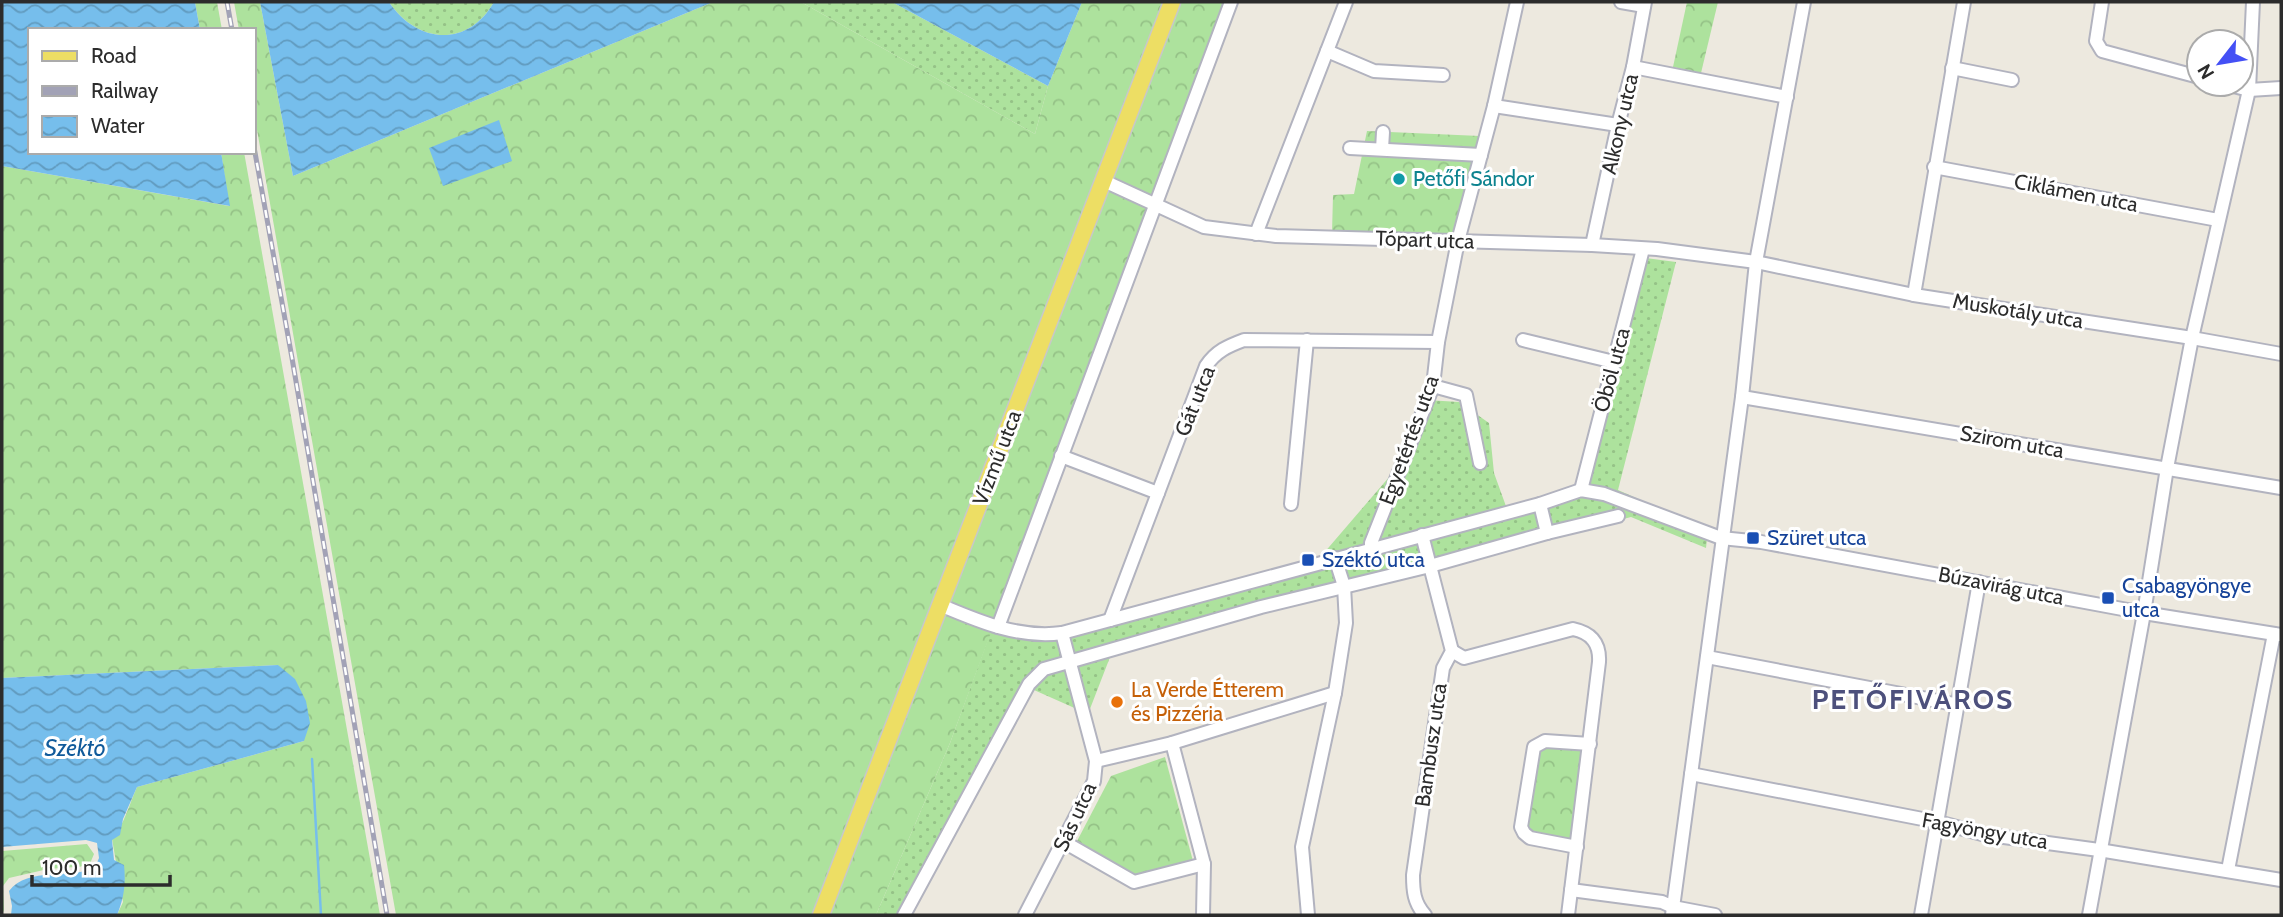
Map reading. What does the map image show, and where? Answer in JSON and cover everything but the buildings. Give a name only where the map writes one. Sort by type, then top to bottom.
[{"type":"main road","name":"Vízmű utca","points":[[821,915],[1172,2]]},
{"type":"street","points":[[998,627],[1231,2]]},
{"type":"street","points":[[1256,234],[1346,2]]},
{"type":"street","name":"Egyetértés utca","points":[[1371,549],[1371,543],[1433,386],[1438,342],[1458,241],[1494,106],[1517,2]]},
{"type":"street","points":[[1621,2],[1645,4]]},
{"type":"street","points":[[1673,911],[1742,397],[1756,262],[1804,2]]},
{"type":"street","points":[[1914,295],[1964,2]]},
{"type":"street","points":[[2102,2],[2095,41],[2102,51],[2185,73]]},
{"type":"street","points":[[2252,28],[2253,2]]},
{"type":"street","name":"Alkony utca","points":[[1592,245],[1645,4]]},
{"type":"street","points":[[1327,51],[1374,71],[1443,75]]},
{"type":"street","points":[[1633,67],[1787,97]]},
{"type":"street","points":[[1952,68],[2012,80]]},
{"type":"street","points":[[2255,90],[2281,88]]},
{"type":"street","points":[[2089,915],[2192,338],[2247,98]]},
{"type":"street","points":[[1494,106],[1618,125]]},
{"type":"street","points":[[1382,149],[1383,132]]},
{"type":"street","points":[[1350,148],[1481,155]]},
{"type":"street","name":"Ciklámen utca","points":[[1934,167],[2218,220]]},
{"type":"street","name":"Tópart utca","points":[[1104,181],[1204,227],[1256,234],[1592,245],[1756,262]]},
{"type":"street","name":"Öböl utca","points":[[1581,490],[1643,249]]},
{"type":"street","name":"Muskotály utca","points":[[1756,262],[1914,295],[2281,354]]},
{"type":"street","name":"Gát utca","points":[[1110,620],[1206,366],[1213,357],[1226,347],[1244,340],[1438,342]]},
{"type":"street","points":[[1291,504],[1307,340]]},
{"type":"street","points":[[1523,340],[1614,362]]},
{"type":"street","points":[[1433,386],[1466,395],[1480,463]]},
{"type":"street","name":"Szirom utca","points":[[1742,397],[2281,488]]},
{"type":"street","points":[[1061,456],[1158,494]]},
{"type":"street","points":[[940,605],[998,627],[1037,634],[1062,633],[1540,504],[1581,490],[1604,494],[1721,538]]},
{"type":"street","points":[[1540,504],[1547,533]]},
{"type":"street","points":[[904,915],[1029,684],[1044,669],[1227,616],[1618,516]]},
{"type":"street","points":[[1422,534],[1452,651],[1464,659],[1573,629],[1586,633],[1596,644],[1600,656],[1568,915]]},
{"type":"street","name":"Búzavirág utca","points":[[1721,538],[1761,542],[2144,613],[2277,634]]},
{"type":"street","points":[[1308,915],[1302,847],[1335,693],[1346,623],[1344,586],[1335,558]]},
{"type":"street","points":[[1921,915],[1979,582]]},
{"type":"street","name":"Sás utca","points":[[1025,915],[1094,781],[1097,761],[1062,633]]},
{"type":"street","points":[[2228,870],[2277,634]]},
{"type":"street","name":"Bambusz utca","points":[[1425,915],[1415,899],[1413,875],[1443,667],[1452,651]]},
{"type":"street","points":[[1707,657],[1959,705]]},
{"type":"street","points":[[1097,761],[1172,743],[1335,693]]},
{"type":"street","points":[[1577,847],[1530,838],[1521,827],[1534,747],[1545,741],[1590,744]]},
{"type":"street","points":[[1172,743],[1204,864],[1203,915]]},
{"type":"street","name":"Fagyöngy utca","points":[[1691,774],[1938,822],[1982,834],[2281,880]]},
{"type":"street","points":[[1064,842],[1134,882],[1204,864]]},
{"type":"street","points":[[1571,890],[1662,902],[1673,911],[1715,915]]},
{"type":"green space","points":[[195,2],[217,2],[222,28],[200,28]]},
{"type":"green space","points":[[234,2],[260,2],[293,176],[713,2],[801,2],[1035,134],[1048,86],[1082,2],[1230,2],[1166,161],[950,743],[876,915],[396,915],[256,124],[256,28],[239,28]]},
{"type":"green space","points":[[389,2],[494,2],[471,27],[442,35],[428,33],[414,26],[400,16]]},
{"type":"green space","points":[[801,2],[892,2],[1048,86],[1035,134]]},
{"type":"green space","points":[[1687,2],[1718,2],[1701,73],[1673,67]]},
{"type":"green space","points":[[1367,131],[1480,136],[1454,236],[1332,233],[1333,195],[1354,194]]},
{"type":"green space","points":[[221,154],[244,154],[380,915],[117,915],[123,902],[112,839],[123,821],[137,787],[304,741],[278,665],[2,678],[2,166],[229,206]]},
{"type":"green space","points":[[1638,257],[1676,262],[1618,490],[1708,530],[1706,548],[1631,517],[1112,652],[1088,714],[1034,690],[912,915],[876,915],[950,743],[994,623],[1033,630],[1058,631],[1317,561],[1396,469],[1427,400],[1459,402],[1489,423],[1494,473],[1507,509],[1577,485]]},
{"type":"green space","points":[[1548,747],[1581,749],[1583,756],[1574,831],[1570,842],[1533,836],[1526,828],[1536,751]]},
{"type":"green space","points":[[1165,757],[1193,861],[1136,875],[1076,843],[1111,776]]},
{"type":"green space","points":[[87,844],[94,854],[89,866],[48,869],[9,878],[3,886],[2,915],[2,851]]},
{"type":"water","points":[[2,2],[195,2],[200,28],[28,28],[28,154],[221,154],[230,206],[2,166]]},
{"type":"water","points":[[260,2],[389,2],[400,16],[414,26],[428,33],[442,35],[471,27],[494,2],[713,2],[293,176]]},
{"type":"water","points":[[892,2],[1082,2],[1048,86]]},
{"type":"water","points":[[499,120],[512,161],[443,186],[429,148]]},
{"type":"water","name":"Széktó","points":[[278,665],[295,679],[306,701],[310,723],[304,741],[137,787],[123,819],[120,835],[112,840],[114,860],[124,865],[125,872],[123,897],[117,915],[11,915],[9,891],[17,883],[38,876],[85,871],[95,867],[99,858],[97,843],[86,840],[2,847],[2,678]]},
{"type":"waterway","points":[[312,759],[321,915]]},
{"type":"railway","points":[[227,2],[232,28]]},
{"type":"railway","points":[[255,154],[387,915]]},
{"type":"place","name":"Petőfi Sándor","points":[[1399,179]]},
{"type":"place","name":"Szüret utca","points":[[1753,538]]},
{"type":"place","name":"Széktó utca","points":[[1308,560]]},
{"type":"place","name":"Csabagyöngye utca","points":[[2108,598]]},
{"type":"place","name":"La Verde Étterem és Pizzéria","points":[[1117,702]]},
{"type":"district","name":"PETŐFIVÁROS","points":[[1913,699]]}]
